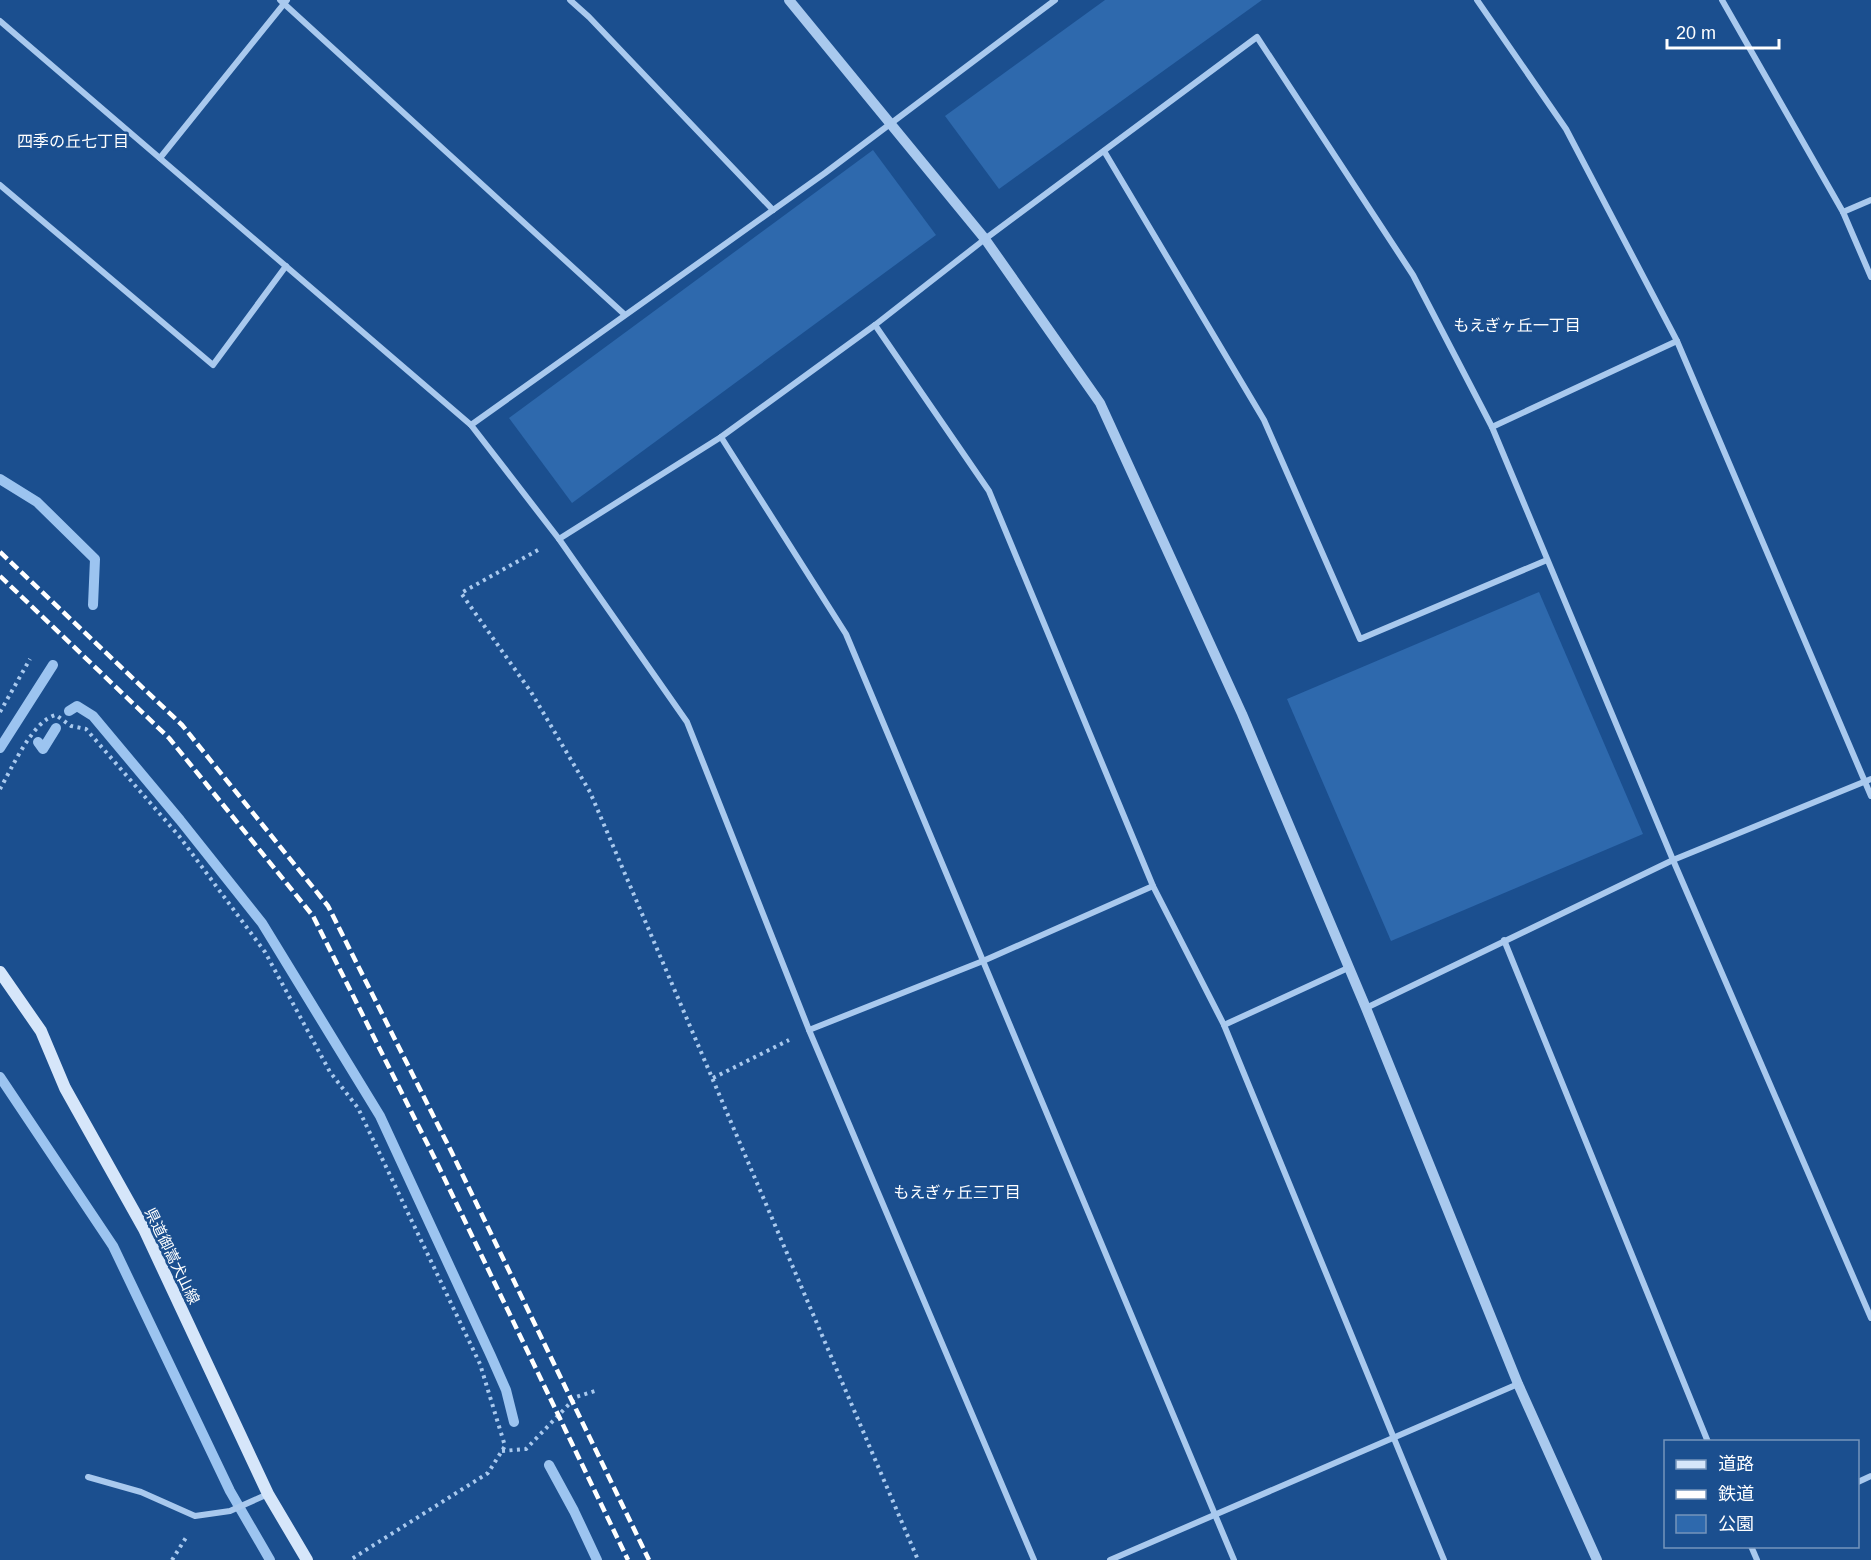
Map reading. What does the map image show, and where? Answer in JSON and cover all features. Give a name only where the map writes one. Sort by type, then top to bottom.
[{"type":"main road","name":"県道御嵩犬山線","points":[[0,972],[41,1031],[65,1088],[144,1229],[265,1495],[307,1560]]},
{"type":"street","points":[[570,0],[589,17],[773,210]]},
{"type":"street","points":[[789,0],[986,239],[1100,403],[1242,714],[1366,1008],[1518,1384],[1597,1560]]},
{"type":"street","points":[[471,425],[773,210],[1055,0]]},
{"type":"street","points":[[1477,0],[1566,129],[1677,340],[1868,780],[1871,796]]},
{"type":"street","points":[[1722,0],[1843,212],[1871,277]]},
{"type":"street","points":[[160,158],[284,1],[624,314]]},
{"type":"street","points":[[0,21],[471,425],[559,539],[687,722],[809,1030],[1034,1560]]},
{"type":"street","points":[[559,539],[721,437],[875,325],[986,239],[1257,37],[1413,274],[1492,427],[1673,860],[1871,1318]]},
{"type":"street","points":[[1104,151],[1264,420],[1360,639],[1547,560]]},
{"type":"street","points":[[0,185],[213,365],[286,266]]},
{"type":"street","points":[[1843,212],[1871,200]]},
{"type":"street","points":[[875,325],[989,491],[1153,886],[1224,1025],[1444,1560]]},
{"type":"street","points":[[1492,427],[1677,340]]},
{"type":"street","points":[[721,437],[846,634],[1234,1560]]},
{"type":"street","points":[[1366,1008],[1673,860],[1868,780]]},
{"type":"street","points":[[809,1030],[984,961],[1153,886]]},
{"type":"street","points":[[1504,940],[1707,1440]]},
{"type":"street","points":[[1224,1025],[1348,968]]},
{"type":"street","points":[[1110,1560],[1518,1384]]},
{"type":"street","points":[[88,1477],[141,1492],[195,1516],[230,1510],[265,1495]]},
{"type":"path","points":[[559,539],[462,593],[531,692],[590,792],[918,1560]]},
{"type":"path","points":[[0,712],[30,659]]},
{"type":"path","points":[[0,789],[33,733],[47,717],[56,715],[72,726],[86,729],[179,836],[265,952],[330,1071],[358,1108],[480,1364],[505,1446],[488,1473],[350,1560]]},
{"type":"path","points":[[713,1078],[776,1045]]},
{"type":"path","points":[[502,1451],[526,1449],[576,1397],[598,1390]]},
{"type":"green space","points":[[1105,0],[1262,0],[999,189],[945,116]]},
{"type":"green space","points":[[873,150],[936,235],[572,503],[509,418]]},
{"type":"green space","points":[[1539,592],[1643,834],[1391,941],[1287,699]]},
{"type":"waterway","points":[[0,479],[37,502],[95,559],[93,605]]},
{"type":"waterway","points":[[0,748],[53,665]]},
{"type":"waterway","points":[[69,711],[77,706],[93,716],[262,923],[380,1116],[506,1390],[514,1422]]},
{"type":"waterway","points":[[38,742],[43,749],[56,728]]},
{"type":"waterway","points":[[0,1077],[113,1246],[230,1491],[270,1560]]},
{"type":"waterway","points":[[549,1465],[597,1560]]},
{"type":"railway","points":[[0,552],[182,725],[328,906],[452,1153],[649,1560]]},
{"type":"railway","points":[[0,576],[169,738],[313,916],[436,1161],[628,1560]]},
{"type":"district","name":"四季の丘七丁目","points":[[73,141]]},
{"type":"district","name":"もえぎヶ丘一丁目","points":[[1517,325]]},
{"type":"district","name":"もえぎヶ丘三丁目","points":[[957,1192]]}]
